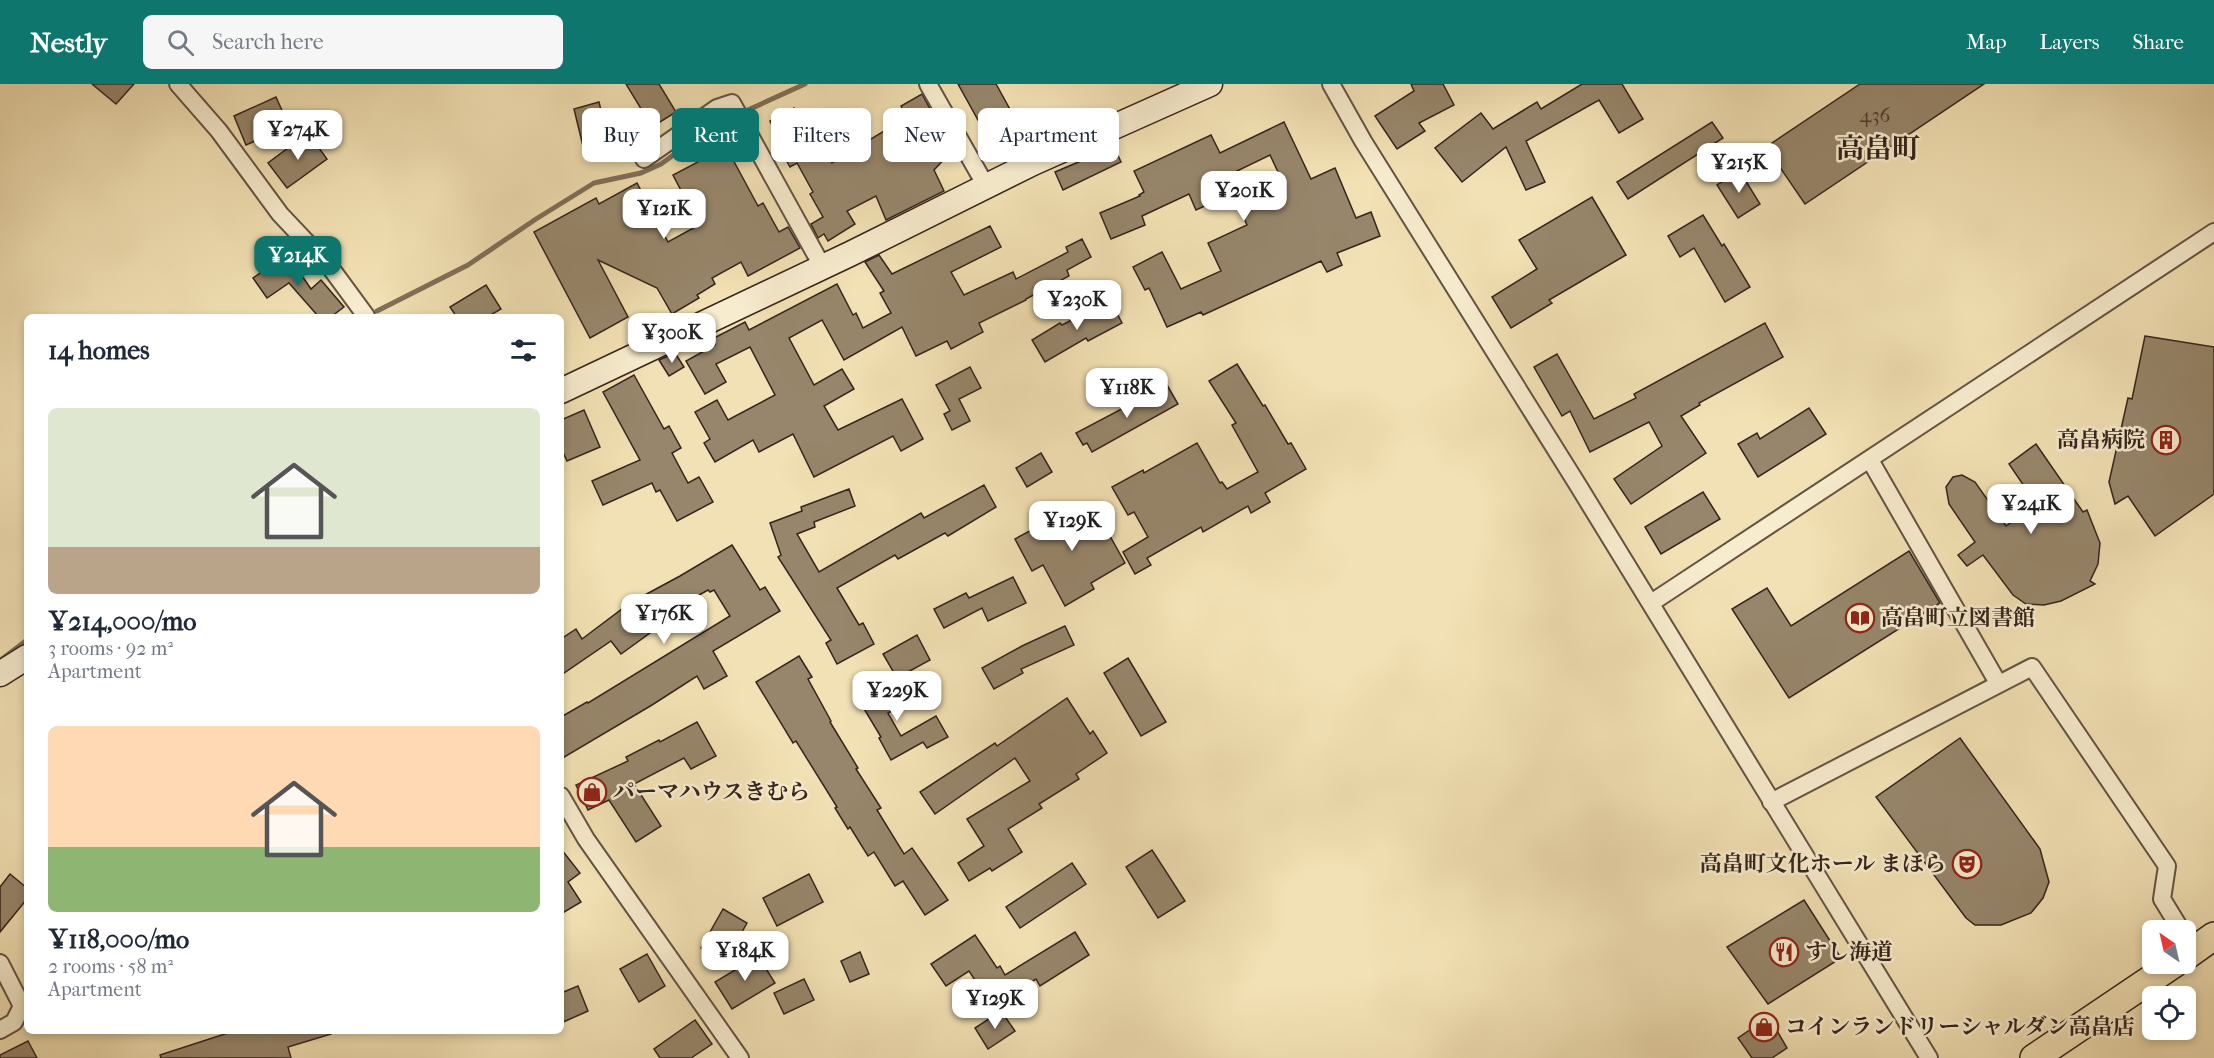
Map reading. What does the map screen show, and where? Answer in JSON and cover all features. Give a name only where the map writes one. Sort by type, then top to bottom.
[{"type":"main road","points":[[2034,1058],[2150,974]]},
{"type":"street","points":[[178,84],[219,131],[280,214],[330,267],[365,314]]},
{"type":"street","points":[[928,84],[986,186]]},
{"type":"street","points":[[564,390],[850,254],[1033,163],[1210,84]]},
{"type":"street","points":[[1331,84],[1363,141],[1651,603],[1929,1058]]},
{"type":"street","points":[[660,148],[717,108],[732,103],[822,266]]},
{"type":"street","points":[[1651,603],[2214,232]]},
{"type":"street","points":[[1870,460],[1998,683]]},
{"type":"street","points":[[0,674],[24,659]]},
{"type":"street","points":[[1771,802],[2032,667],[2167,866],[2162,899],[2174,920]]},
{"type":"street","points":[[564,801],[586,839],[740,1058]]},
{"type":"street","points":[[0,963],[22,1006],[14,1022],[0,1030]]},
{"type":"building","points":[[92,84],[134,84],[116,104]]},
{"type":"building","points":[[626,84],[659,84],[674,108],[672,114],[660,122],[660,108],[641,108]]},
{"type":"building","points":[[958,84],[996,84],[1009,108],[978,108],[978,120]]},
{"type":"building","points":[[1411,84],[1443,84],[1454,105],[1419,123],[1425,131],[1397,149],[1375,116],[1414,91]]},
{"type":"building","points":[[1582,84],[1622,84],[1643,119],[1619,133],[1599,100],[1526,141],[1545,182],[1526,190],[1506,147],[1462,182],[1435,148],[1481,113],[1493,129],[1537,102],[1541,109]]},
{"type":"building","points":[[1860,84],[1984,84],[1805,204],[1766,147]]},
{"type":"building","points":[[922,94],[930,108],[902,108],[901,106]]},
{"type":"building","points":[[276,97],[289,126],[246,145],[234,116]]},
{"type":"building","points":[[599,102],[600,108],[582,108],[582,142],[574,109]]},
{"type":"building","points":[[1284,122],[1311,179],[1335,168],[1356,218],[1371,212],[1380,236],[1337,253],[1342,265],[1327,272],[1321,261],[1203,315],[1201,312],[1167,327],[1149,288],[1145,290],[1133,267],[1162,252],[1181,289],[1221,271],[1208,243],[1247,225],[1242,214],[1286,189],[1270,155],[1210,184],[1218,200],[1196,210],[1189,194],[1142,216],[1145,225],[1111,239],[1100,213],[1140,196],[1144,192],[1134,171],[1211,135],[1220,153]]},
{"type":"building","points":[[1712,122],[1723,138],[1628,199],[1617,182]]},
{"type":"building","points":[[883,132],[883,162],[942,162],[934,170],[944,191],[886,220],[876,196],[847,211],[855,224],[828,241],[824,234],[818,238],[811,224],[823,217],[810,194],[813,192],[797,163],[790,167],[787,162],[871,162],[871,139]]},
{"type":"building","points":[[308,133],[327,159],[287,188],[268,163]]},
{"type":"building","points":[[1119,158],[1121,162],[1063,190],[1055,172],[1079,162],[1119,162]]},
{"type":"building","points":[[698,162],[734,162],[758,206],[763,203],[779,232],[788,227],[800,248],[748,276],[741,262],[712,278],[715,284],[697,295],[699,298],[672,314],[657,288],[598,260],[628,317],[590,338],[534,232],[596,198],[599,204],[637,183],[668,242],[699,225],[673,175]]},
{"type":"building","points":[[1739,170],[1760,204],[1738,218],[1717,185]]},
{"type":"building","points":[[1592,197],[1626,255],[1549,300],[1552,303],[1511,328],[1492,297],[1537,269],[1519,240]]},
{"type":"building","points":[[1703,215],[1750,287],[1725,302],[1694,248],[1680,257],[1668,236]]},
{"type":"building","points":[[990,226],[1001,247],[951,272],[964,295],[1013,272],[1016,279],[1068,252],[1066,247],[1082,239],[1091,257],[1067,270],[1069,276],[979,323],[983,332],[951,349],[947,341],[916,356],[902,327],[844,360],[822,320],[789,338],[814,385],[842,369],[854,389],[824,406],[838,430],[902,399],[923,439],[901,451],[893,436],[814,477],[793,434],[759,452],[753,440],[715,462],[704,443],[710,439],[695,412],[717,400],[728,420],[775,395],[750,347],[716,364],[726,382],[705,394],[686,361],[715,345],[712,339],[745,322],[749,330],[837,284],[853,315],[856,313],[863,328],[891,313],[880,293],[884,291],[865,262],[879,255],[892,274]]},
{"type":"building","points":[[287,254],[311,289],[321,280],[344,307],[335,314],[316,314],[289,283],[267,298],[253,278]]},
{"type":"building","points":[[486,285],[501,309],[492,314],[455,314],[450,307]]},
{"type":"building","points":[[1110,300],[1122,323],[1088,341],[1086,338],[1045,362],[1032,340],[1060,323],[1062,325]]},
{"type":"building","points":[[1765,323],[1783,357],[1699,403],[1700,405],[1681,416],[1706,453],[1631,504],[1614,479],[1662,446],[1649,422],[1590,452],[1570,411],[1562,416],[1534,367],[1557,354],[1594,419],[1636,398],[1634,394]]},
{"type":"building","name":"高畠病院","points":[[2145,336],[2214,347],[2214,494],[2155,536],[2128,496],[2115,504],[2109,482],[2128,398],[2132,399]]},
{"type":"building","points":[[675,353],[684,367],[669,376],[659,360]]},
{"type":"building","points":[[1237,364],[1306,469],[1265,493],[1270,502],[1251,513],[1248,506],[1203,532],[1201,527],[1147,558],[1151,565],[1135,574],[1123,552],[1148,537],[1134,512],[1128,515],[1112,487],[1143,470],[1144,473],[1197,443],[1220,483],[1222,482],[1227,489],[1258,472],[1232,425],[1236,423],[1209,381]]},
{"type":"building","points":[[970,367],[981,388],[959,399],[970,421],[952,430],[944,414],[950,411],[936,385]]},
{"type":"building","points":[[634,375],[664,429],[669,426],[681,448],[672,453],[688,483],[699,477],[713,502],[677,521],[660,490],[656,492],[652,483],[603,505],[592,481],[640,460],[603,392]]},
{"type":"building","points":[[1167,385],[1178,404],[1092,452],[1087,443],[1083,445],[1076,433]]},
{"type":"building","points":[[1809,408],[1826,434],[1758,477],[1738,444],[1757,433],[1760,439]]},
{"type":"building","points":[[584,410],[600,447],[567,461],[564,454],[564,419]]},
{"type":"building","points":[[2036,444],[2083,512],[2087,510],[2100,543],[2098,564],[2090,581],[2095,584],[2061,601],[2044,605],[2026,604],[2013,595],[1983,555],[1967,566],[1958,555],[1975,542],[1949,504],[1946,487],[1953,477],[1962,475],[1975,482],[2006,526],[2037,505],[2009,464]]},
{"type":"building","points":[[1041,453],[1052,472],[1027,487],[1016,468]]},
{"type":"building","points":[[984,485],[996,507],[948,536],[945,533],[898,559],[895,555],[837,588],[859,625],[863,623],[874,644],[837,664],[826,643],[831,640],[778,557],[781,555],[770,523],[802,511],[801,507],[849,489],[855,506],[814,522],[815,527],[797,534],[819,572],[921,513],[924,518]]},
{"type":"building","points":[[1703,492],[1720,519],[1661,554],[1645,527]]},
{"type":"building","points":[[1092,504],[1125,563],[1091,583],[1094,589],[1065,606],[1043,565],[1032,571],[1015,539],[1057,516],[1060,522]]},
{"type":"building","points":[[732,545],[760,590],[765,587],[780,611],[713,651],[727,676],[704,689],[697,676],[564,757],[564,715],[730,616],[714,590],[710,592],[708,590],[649,623],[654,630],[621,654],[611,641],[564,673],[564,637],[576,629],[582,639],[630,603]]},
{"type":"building","name":"高畠町立図書館","points":[[1909,551],[1940,603],[1789,698],[1732,609],[1767,588],[1791,626]]},
{"type":"building","points":[[1013,577],[1026,603],[988,621],[982,608],[944,628],[934,609],[966,593],[969,598]]},
{"type":"building","points":[[1065,626],[1074,645],[1021,669],[1023,673],[994,689],[982,668]]},
{"type":"building","points":[[917,635],[930,660],[897,678],[883,654]]},
{"type":"building","points":[[799,656],[812,677],[808,679],[830,722],[881,808],[877,810],[904,854],[912,848],[948,900],[925,915],[903,881],[895,886],[874,852],[868,856],[850,827],[848,829],[796,741],[793,743],[756,682]]},
{"type":"building","points":[[1128,658],[1166,722],[1141,736],[1104,673]]},
{"type":"building","points":[[887,679],[903,705],[888,713],[901,736],[936,716],[948,737],[927,748],[923,742],[891,760],[879,738],[881,737],[857,697]]},
{"type":"building","points":[[1067,698],[1090,734],[1093,731],[1107,753],[1076,774],[1079,779],[1039,804],[1042,808],[1008,829],[1022,852],[992,871],[990,868],[969,881],[958,863],[984,846],[967,819],[1030,781],[1015,758],[935,814],[920,792],[995,743],[997,746]]},
{"type":"building","points":[[697,722],[716,756],[691,769],[684,758],[634,784],[661,826],[636,842],[609,800],[588,810],[576,785],[628,761],[626,757]]},
{"type":"building","points":[[1960,738],[2040,849],[2049,882],[2043,898],[2031,913],[2001,925],[1975,925],[1966,918],[1876,797]]},
{"type":"building","points":[[1152,850],[1185,901],[1158,918],[1126,867]]},
{"type":"building","points":[[564,853],[580,873],[568,882],[581,902],[564,912]]},
{"type":"building","points":[[1072,863],[1086,884],[1020,928],[1006,907]]},
{"type":"building","points":[[10,874],[24,886],[24,903],[0,932],[0,887]]},
{"type":"building","points":[[809,874],[823,902],[777,926],[763,898]]},
{"type":"building","name":"すし海道","points":[[1804,900],[1841,958],[1768,1004],[1727,947]]},
{"type":"building","points":[[723,909],[747,923],[725,962],[701,948]]},
{"type":"building","points":[[1075,932],[1089,955],[1040,986],[1036,979],[993,1007],[969,971],[946,986],[931,964],[975,935],[997,968],[1000,966],[1005,975]]},
{"type":"building","points":[[860,952],[869,974],[850,982],[841,961]]},
{"type":"building","points":[[647,954],[665,986],[639,1002],[620,969]]},
{"type":"building","points":[[758,956],[775,983],[732,1009],[715,982]]},
{"type":"building","points":[[804,979],[814,1000],[784,1014],[774,993]]},
{"type":"building","points":[[578,986],[588,1011],[564,1022],[564,992]]},
{"type":"building","points":[[1001,1011],[1015,1031],[988,1049],[975,1028]]},
{"type":"building","name":"コインランドリーシャルダン高畠店","points":[[1769,1017],[1787,1048],[1772,1058],[1752,1058],[1738,1038]]},
{"type":"building","points":[[695,1020],[712,1044],[691,1058],[660,1058],[654,1049]]},
{"type":"building","points":[[225,1034],[331,1034],[288,1047],[291,1058],[161,1058],[160,1055]]},
{"type":"building","points":[[28,1041],[37,1058],[0,1058],[0,1055]]},
{"type":"waterway","points":[[377,311],[468,265],[594,183],[641,173],[661,164],[715,125],[805,84]]},
{"type":"waterway","points":[[2,659],[24,642]]},
{"type":"place","name":"高畠病院","points":[[2166,440]]},
{"type":"place","name":"高畠町立図書館","points":[[1860,618]]},
{"type":"place","name":"パーマハウスきむら","points":[[592,792]]},
{"type":"place","name":"高畠町文化ホール まほら","points":[[1967,864]]},
{"type":"place","name":"すし海道","points":[[1784,952]]},
{"type":"place","name":"コインランドリーシャルダン高畠店","points":[[1764,1027]]},
{"type":"district","name":"高畠町","points":[[1878,148]]}]
